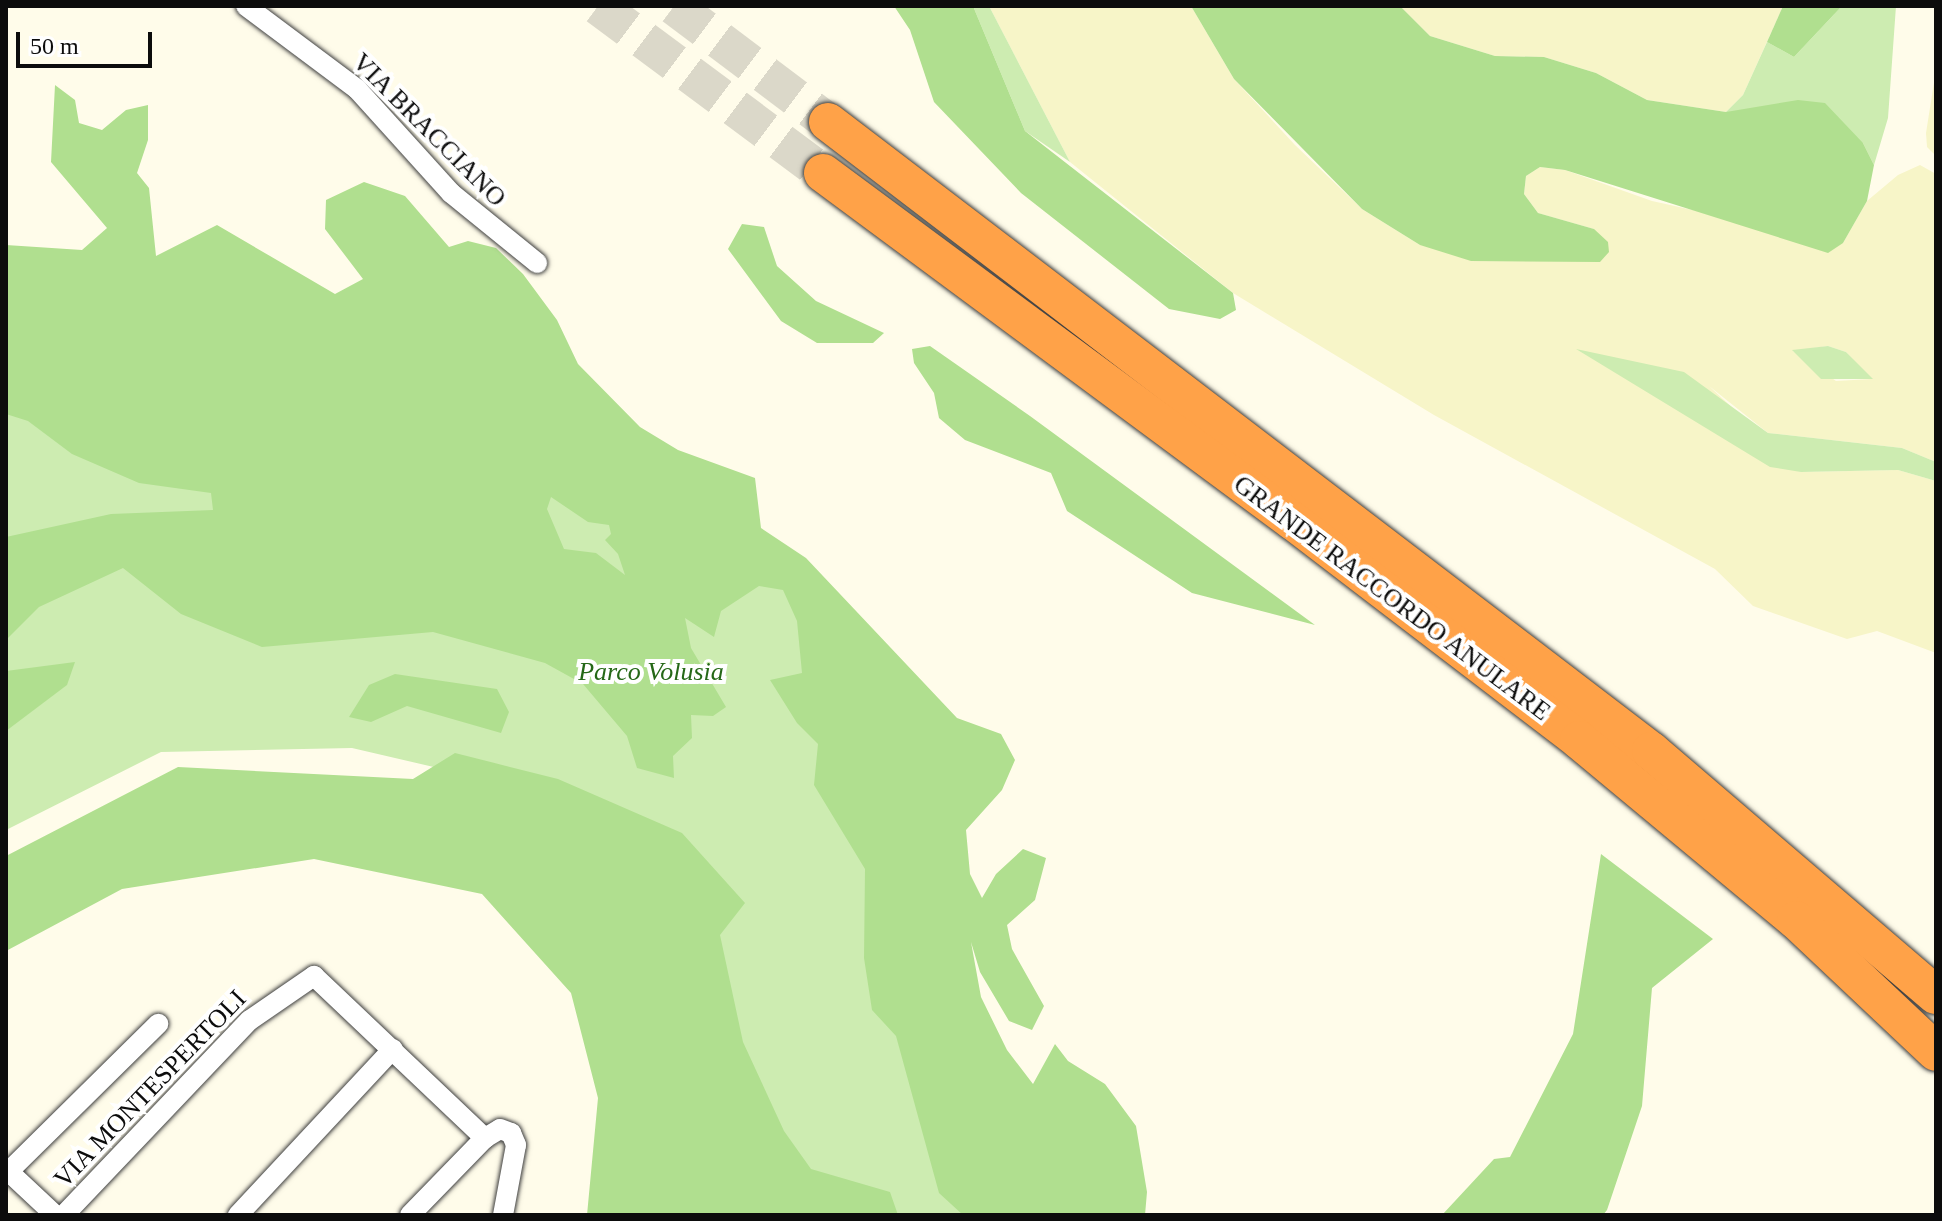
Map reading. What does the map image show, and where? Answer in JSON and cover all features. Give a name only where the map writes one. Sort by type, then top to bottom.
[{"type":"highway","name":"GRANDE RACCORDO ANULARE","points":[[828,122],[1638,742],[1750,831],[1936,995]]},
{"type":"highway","name":"GRANDE RACCORDO ANULARE","points":[[823,173],[1568,732],[1796,920],[1936,1052]]},
{"type":"street","name":"VIA BRACCIANO","points":[[246,6],[357,89],[451,193],[537,263]]},
{"type":"street","name":"VIA MONTESPERTOLI","points":[[64,1215],[250,1020],[315,976],[393,1049]]},
{"type":"street","points":[[55,1215],[7,1172],[158,1024]]},
{"type":"street","points":[[238,1215],[393,1049],[485,1138]]},
{"type":"street","points":[[410,1215],[485,1138],[497,1130],[511,1133],[516,1145],[503,1215]]},
{"type":"shaded area","points":[[989,6],[1191,6],[1234,79],[1295,145],[1362,209],[1420,245],[1594,229],[1538,213],[1524,194],[1526,176],[1540,167],[1565,170],[1652,201],[1843,243],[1867,201],[1898,175],[1920,165],[1936,174],[1936,462],[1902,448],[1768,433],[1709,386],[1801,472],[1898,470],[1936,481],[1936,653],[1877,631],[1847,639],[1753,606],[1715,569],[1434,415],[1233,293],[1070,162]],"holes":[[[1828,346],[1846,352],[1871,379],[1836,381],[1793,351]]]},
{"type":"shaded area","points":[[1400,6],[1783,6],[1743,95],[1726,112],[1647,100],[1596,73],[1544,57],[1495,56],[1430,36]]},
{"type":"shaded area","points":[[1936,70],[1936,156],[1927,147],[1926,133]]},
{"type":"green space","points":[[894,6],[973,6],[1025,131],[1233,293],[1236,310],[1220,319],[1169,309],[1021,193],[934,102],[910,30]]},
{"type":"green space","points":[[973,6],[989,6],[1070,162],[1025,131]]},
{"type":"green space","points":[[1191,6],[1400,6],[1430,36],[1495,56],[1544,57],[1596,73],[1647,100],[1726,112],[1798,100],[1825,103],[1863,143],[1874,165],[1867,201],[1843,243],[1828,253],[1565,170],[1540,167],[1526,176],[1524,194],[1538,213],[1594,229],[1608,242],[1609,252],[1600,262],[1471,261],[1420,245],[1362,209],[1234,79]]},
{"type":"green space","points":[[1783,6],[1842,6],[1794,57],[1767,42]]},
{"type":"green space","points":[[1842,6],[1896,6],[1888,118],[1874,165],[1863,143],[1726,112],[1743,95],[1767,42],[1794,57]]},
{"type":"green space","points":[[55,85],[75,100],[79,123],[102,130],[126,110],[148,105],[148,140],[137,173],[149,188],[156,256],[217,225],[335,294],[363,279],[325,229],[326,200],[364,182],[405,196],[449,247],[468,241],[496,248],[523,274],[557,320],[578,364],[640,427],[678,450],[755,478],[761,528],[806,558],[957,718],[1001,734],[1015,760],[1002,790],[966,830],[970,874],[982,898],[996,874],[1023,849],[1046,858],[1035,900],[1007,925],[1012,949],[1044,1006],[1032,1030],[1009,1021],[980,972],[971,942],[981,997],[1007,1050],[1033,1084],[1055,1044],[1068,1061],[1105,1084],[1136,1126],[1147,1192],[1145,1215],[963,1215],[939,1193],[896,1036],[872,1010],[864,958],[865,869],[814,785],[818,744],[797,723],[770,680],[802,673],[797,621],[783,590],[759,586],[721,611],[714,637],[685,618],[691,648],[726,707],[713,716],[691,715],[692,738],[673,756],[674,778],[637,768],[627,736],[583,684],[545,663],[433,632],[262,647],[181,614],[123,568],[39,607],[6,640],[6,537],[111,514],[213,510],[211,493],[139,483],[72,454],[28,421],[6,414],[6,245],[82,250],[107,228],[51,162]],"holes":[[[551,497],[588,522],[609,525],[611,534],[605,540],[618,554],[625,575],[596,553],[564,549],[547,509]]]},
{"type":"green space","points":[[742,224],[764,227],[777,266],[816,301],[884,333],[873,343],[817,343],[781,321],[728,249]]},
{"type":"green space","points":[[930,346],[1315,625],[1192,593],[1067,511],[1051,473],[965,440],[939,418],[934,393],[914,363],[912,349]]},
{"type":"green space","points":[[1828,346],[1846,352],[1873,379],[1821,379],[1792,350]]},
{"type":"green space","points":[[1576,349],[1684,372],[1768,433],[1902,448],[1936,462],[1936,481],[1898,470],[1801,472],[1770,467]]},
{"type":"green space","name":"Parco Volusia","points":[[6,368],[734,515],[946,730],[975,1078],[1036,1215],[787,1215],[524,788],[352,748],[161,752],[6,830]]},
{"type":"green space","points":[[75,662],[67,685],[6,731],[6,671]]},
{"type":"green space","points":[[395,674],[497,689],[509,712],[501,733],[407,706],[371,722],[349,717],[369,685]]},
{"type":"green space","points":[[455,753],[558,779],[682,833],[745,903],[720,935],[743,1042],[784,1131],[811,1169],[890,1192],[898,1215],[587,1215],[598,1098],[571,993],[482,894],[314,859],[122,889],[6,951],[6,856],[178,767],[413,779]]},
{"type":"green space","points":[[1601,854],[1713,939],[1652,988],[1642,1106],[1607,1210],[1603,1215],[1442,1215],[1494,1159],[1510,1157],[1573,1034]]},
{"type":"tunnel","points":[[598,6],[823,173]]},
{"type":"tunnel","points":[[674,6],[828,122]]}]
